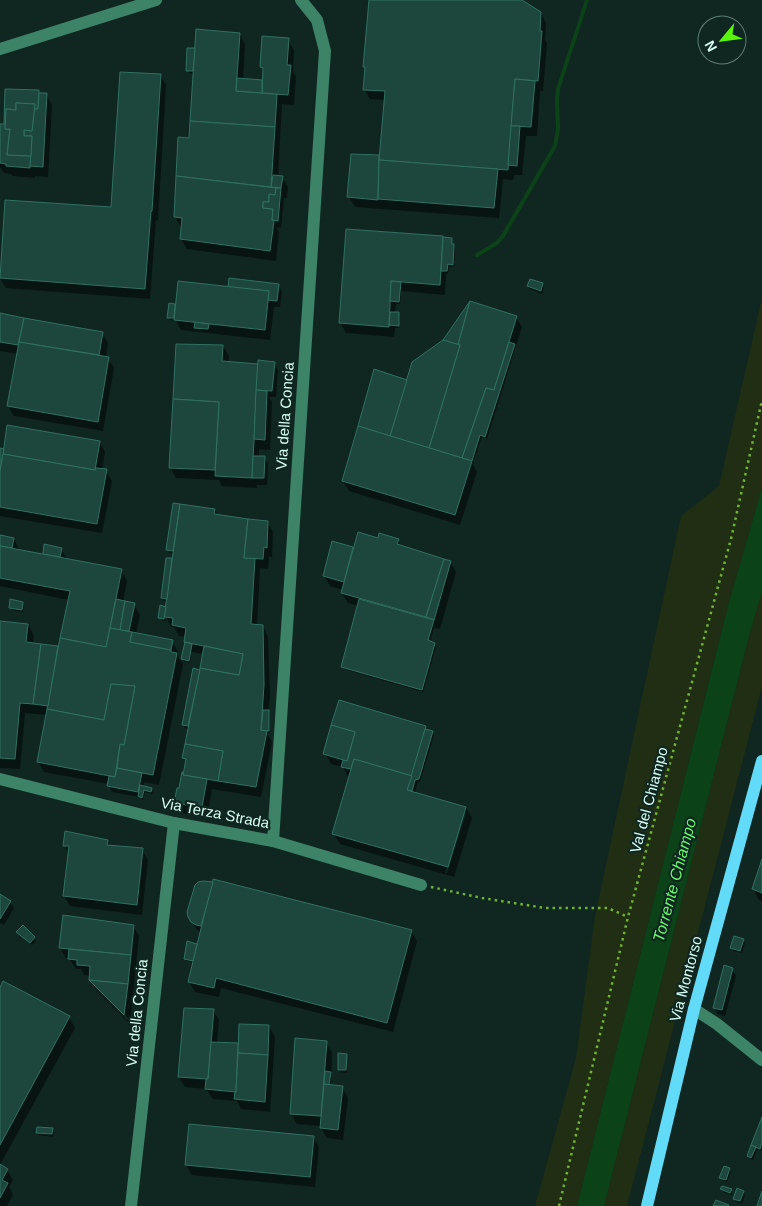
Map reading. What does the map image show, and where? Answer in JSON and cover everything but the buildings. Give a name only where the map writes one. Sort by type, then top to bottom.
[{"type":"main road","name":"Via Montorso","points":[[647,1206],[694,1009],[762,761]]},
{"type":"street","points":[[0,49],[156,0]]},
{"type":"street","name":"Via della Concia","points":[[273,841],[325,51],[317,20],[300,0]]},
{"type":"street","name":"Via Terza Strada","points":[[0,779],[174,823],[273,841],[421,885]]},
{"type":"street","name":"Via della Concia","points":[[131,1206],[174,823]]},
{"type":"street","points":[[694,1009],[717,1024],[762,1060]]},
{"type":"path","name":"Val del Chiampo","points":[[559,1206],[628,917],[731,540],[762,400]]},
{"type":"path","points":[[421,885],[482,898],[545,908],[608,908],[628,917]]},
{"type":"shaded area","points":[[762,298],[762,488],[729,602],[577,1206],[535,1206],[576,1058],[595,916],[681,516],[719,486]]},
{"type":"shaded area","points":[[762,591],[762,686],[627,1206],[604,1206],[749,636]]},
{"type":"water","name":"Torrente Chiampo","points":[[762,488],[762,591],[604,1206],[577,1206],[729,602]]},
{"type":"waterway","points":[[477,255],[497,243],[503,236],[555,146],[558,129],[558,89],[587,0]]}]
